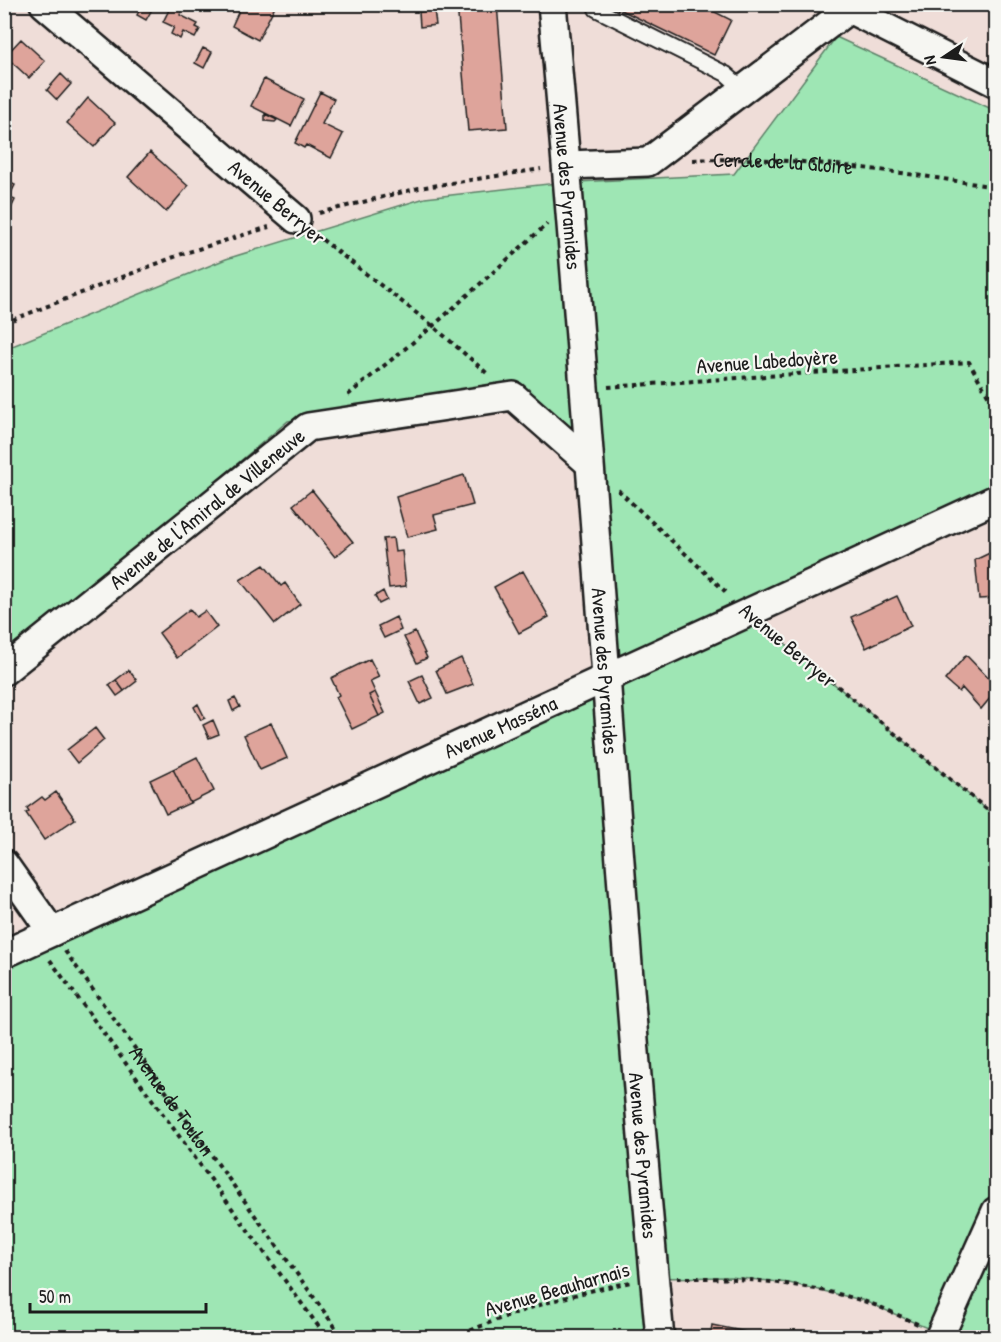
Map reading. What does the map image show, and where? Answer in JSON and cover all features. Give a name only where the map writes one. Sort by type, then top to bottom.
[{"type":"street","name":"Avenue Berryer","points":[[44,4],[296,219]]},
{"type":"street","name":"Avenue des Pyramides","points":[[552,4],[567,165],[605,681],[660,1338]]},
{"type":"street","points":[[567,165],[648,162],[844,7],[996,83]]},
{"type":"street","points":[[513,396],[589,463]]},
{"type":"street","name":"Avenue de l'Amiral de Villeneuve","points":[[4,671],[308,428],[513,396]]},
{"type":"street","name":"Avenue Masséna","points":[[4,954],[605,681],[996,499]]},
{"type":"street","points":[[4,864],[44,936]]},
{"type":"street","points":[[940,1336],[996,1211]]},
{"type":"lane","points":[[596,9],[726,74],[743,89]]},
{"type":"path","name":"Cercle de la Gloire","points":[[648,162],[740,158],[846,164],[996,187]]},
{"type":"path","points":[[344,399],[433,326],[570,204]]},
{"type":"path","name":"Avenue Berryer","points":[[296,219],[433,326],[513,396]]},
{"type":"path","name":"Avenue Labedoyère","points":[[584,389],[969,362],[996,409]]},
{"type":"path","name":"Avenue Berryer","points":[[589,463],[748,613],[996,817]]},
{"type":"path","points":[[44,936],[327,1338]]},
{"type":"path","name":"Avenue de Toulon","points":[[44,936],[343,1338]]},
{"type":"path","name":"Avenue Beauharnais","points":[[454,1338],[488,1322],[593,1289],[654,1278],[730,1277],[789,1283],[862,1300],[940,1336]]},
{"type":"green space","points":[[836,37],[996,111],[996,489],[614,663],[577,182],[734,174]]},
{"type":"green space","points":[[557,183],[574,436],[519,387],[288,421],[5,659],[5,349],[226,259],[425,198]]},
{"type":"green space","points":[[748,613],[996,817],[996,1337],[948,1337],[862,1300],[789,1283],[730,1277],[655,1278],[660,1337],[5,1337],[4,954]]},
{"type":"building","points":[[155,4],[146,20],[137,15],[139,11],[129,5]]},
{"type":"building","points":[[172,4],[185,4],[180,15],[198,24],[196,27],[200,29],[195,38],[183,32],[180,39],[171,34],[174,27],[163,22]]},
{"type":"building","points":[[242,4],[267,4],[274,8],[258,40],[232,26]]},
{"type":"building","points":[[457,4],[497,4],[507,128],[468,131]]},
{"type":"building","points":[[609,4],[699,4],[731,20],[714,55]]},
{"type":"building","points":[[434,10],[436,25],[420,27],[419,12]]},
{"type":"building","points":[[21,39],[45,61],[29,78],[5,56]]},
{"type":"building","points":[[203,48],[212,52],[204,68],[195,63]]},
{"type":"building","points":[[61,74],[71,84],[57,100],[47,90]]},
{"type":"building","points":[[264,79],[304,99],[291,126],[251,106]]},
{"type":"building","points":[[320,92],[334,99],[322,124],[343,134],[331,158],[306,145],[304,148],[295,143]]},
{"type":"building","points":[[88,98],[115,123],[94,147],[67,123]]},
{"type":"building","points":[[265,114],[277,120],[275,122],[265,121]]},
{"type":"building","points":[[150,152],[188,186],[166,212],[128,177]]},
{"type":"building","points":[[4,180],[15,185],[9,197],[15,200],[4,223]]},
{"type":"building","points":[[464,475],[473,505],[434,515],[438,529],[407,537],[396,497]]},
{"type":"building","points":[[312,490],[353,542],[335,557],[293,505]]},
{"type":"building","points":[[393,538],[395,552],[402,551],[406,586],[389,588],[383,539]]},
{"type":"building","points":[[996,550],[996,598],[979,599],[975,560]]},
{"type":"building","points":[[264,565],[281,586],[285,583],[300,604],[275,624],[240,580]]},
{"type":"building","points":[[523,571],[549,617],[519,633],[494,587]]},
{"type":"building","points":[[383,591],[387,600],[379,604],[375,596]]},
{"type":"building","points":[[897,596],[911,626],[866,648],[851,617]]},
{"type":"building","points":[[190,609],[196,617],[205,611],[217,627],[177,658],[159,633]]},
{"type":"building","points":[[396,617],[401,630],[384,638],[378,626]]},
{"type":"building","points":[[415,632],[427,658],[417,663],[404,637]]},
{"type":"building","points":[[966,655],[996,686],[996,691],[981,709],[962,688],[959,692],[945,680]]},
{"type":"building","points":[[461,658],[473,684],[447,694],[436,670]]},
{"type":"building","points":[[370,659],[379,677],[370,681],[375,692],[369,695],[379,716],[352,729],[336,697],[339,695],[331,678]]},
{"type":"building","points":[[129,670],[137,681],[124,691],[116,680]]},
{"type":"building","points":[[422,675],[433,698],[420,704],[409,681]]},
{"type":"building","points":[[116,680],[124,691],[117,696],[109,685]]},
{"type":"building","points":[[375,692],[385,713],[379,716],[369,695]]},
{"type":"building","points":[[235,698],[240,707],[233,711],[229,701]]},
{"type":"building","points":[[198,704],[205,718],[201,720],[194,707]]},
{"type":"building","points":[[213,720],[219,734],[209,738],[203,725]]},
{"type":"building","points":[[271,723],[287,758],[260,770],[244,735]]},
{"type":"building","points":[[95,728],[104,740],[77,763],[67,750]]},
{"type":"building","points":[[197,757],[214,791],[190,803],[173,769]]},
{"type":"building","points":[[173,769],[190,803],[166,814],[150,780]]},
{"type":"building","points":[[56,792],[75,819],[44,840],[26,813],[29,811],[27,808],[42,797],[45,800]]},
{"type":"building","points":[[712,1325],[776,1338],[710,1338]]}]
